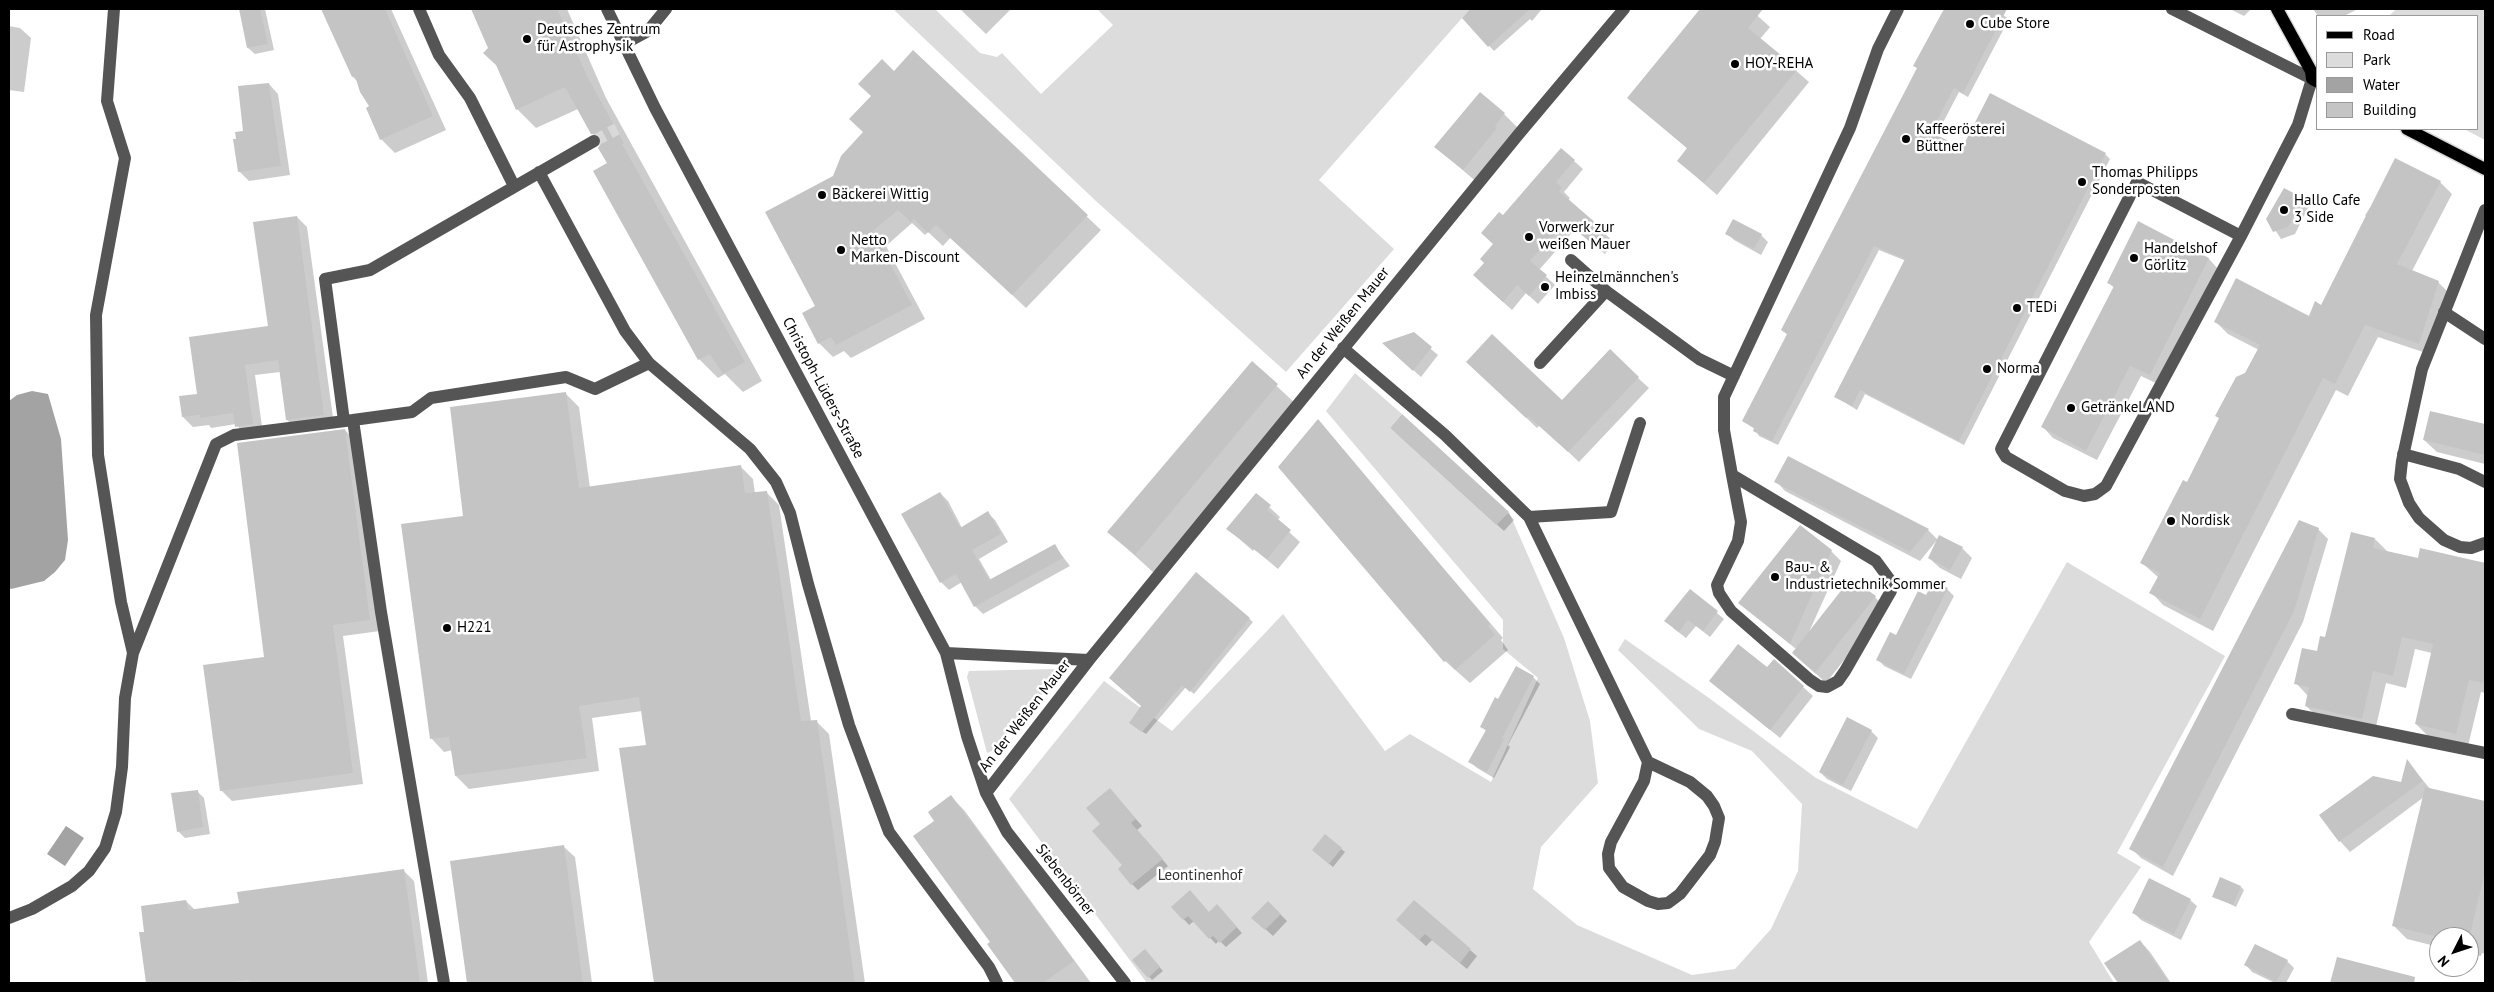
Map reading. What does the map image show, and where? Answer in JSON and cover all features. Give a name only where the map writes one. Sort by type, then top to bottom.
[{"type":"main road","points":[[2277,9],[2315,81]]},
{"type":"main road","points":[[2409,130],[2485,169]]},
{"type":"street","points":[[114,9],[107,101],[126,158],[96,315],[98,456],[121,602],[133,653]]},
{"type":"street","points":[[419,9],[439,55],[470,98],[514,186]]},
{"type":"street","name":"Christoph-Lüders-Straße","points":[[607,9],[655,108],[946,652],[967,736],[986,793]]},
{"type":"street","points":[[624,44],[648,31],[666,9]]},
{"type":"street","name":"An der Weißen Mauer","points":[[986,793],[1089,660],[1343,348],[1624,9]]},
{"type":"street","points":[[1732,475],[1876,560],[1890,580],[1891,591],[1846,672],[1838,681],[1827,687],[1819,686],[1810,680],[1731,611],[1719,593],[1717,585],[1738,542],[1741,522],[1732,475],[1724,430],[1724,397],[1850,128],[1878,49],[1898,9]]},
{"type":"street","points":[[2172,9],[2315,81],[2298,125],[2241,236],[2106,486],[2095,494],[2084,496],[2065,491],[2012,462],[2001,449],[2137,182],[2241,236]]},
{"type":"street","points":[[444,983],[325,279],[370,270],[594,141]]},
{"type":"street","points":[[539,172],[617,316],[649,363],[750,450],[776,482],[790,513],[808,584],[849,725],[889,832],[989,968],[996,983]]},
{"type":"street","points":[[2485,210],[2422,369],[2403,454],[2400,479],[2409,503],[2419,518],[2444,540],[2460,547],[2471,548],[2485,543]]},
{"type":"street","points":[[1570,260],[1606,291],[1699,359],[1734,376]]},
{"type":"street","points":[[1540,363],[1606,291]]},
{"type":"street","points":[[2444,312],[2485,339]]},
{"type":"street","points":[[1343,348],[1445,435],[1529,517],[1648,762],[1696,787],[1707,796],[1714,806],[1719,818],[1717,836],[1710,855],[1680,894],[1668,903],[1658,904],[1648,901],[1619,883],[1609,868],[1608,854],[1610,842],[1644,781],[1648,762]]},
{"type":"street","points":[[9,918],[32,909],[72,886],[89,871],[105,848],[116,812],[122,767],[125,698],[133,653],[216,444],[234,435],[412,412],[431,398],[566,377],[594,389],[649,363]]},
{"type":"street","points":[[1529,517],[1611,512],[1640,423]]},
{"type":"street","points":[[2403,454],[2459,469],[2485,482]]},
{"type":"street","name":"An der Weißen Mauer","points":[[946,652],[1089,660]]},
{"type":"street","points":[[2292,714],[2485,754]]},
{"type":"street","name":"Siebenbörner","points":[[986,793],[1007,832],[1125,983]]},
{"type":"green space","points":[[893,9],[935,9],[980,53],[997,57],[1002,53],[1041,94],[1113,25],[1097,9],[1470,9],[1319,180],[1394,249],[1286,372],[1097,202]]},
{"type":"green space","points":[[2396,9],[2485,9],[2485,140],[2466,130],[2479,130],[2479,15],[2390,15]]},
{"type":"green space","name":"Leontinenhof","points":[[1355,373],[1402,414],[1390,428],[1496,525],[1509,512],[1564,638],[1590,721],[1598,783],[1541,847],[1533,889],[1577,925],[1692,975],[1735,969],[1771,929],[1798,871],[1802,804],[1752,751],[1699,729],[1618,650],[1625,639],[1709,698],[1816,778],[1917,829],[2067,562],[2225,656],[2117,853],[2141,867],[2089,942],[2114,983],[1147,983],[1009,799],[1104,681],[1172,731],[1283,614],[1385,751],[1410,734],[1491,782],[1538,678],[1503,649],[1503,620],[1326,411]]},
{"type":"green space","points":[[1055,669],[1057,677],[992,751],[987,753],[967,677],[969,671]]},
{"type":"water","points":[[32,391],[48,394],[61,439],[68,540],[65,560],[55,572],[44,581],[11,589],[9,588],[9,401],[17,395]]},
{"type":"water","points":[[66,826],[84,838],[65,866],[47,854]]},
{"type":"building","points":[[239,9],[260,9],[268,44],[247,48]]},
{"type":"building","points":[[321,9],[385,9],[433,116],[380,140],[366,108],[369,106],[360,92],[355,76],[352,77]]},
{"type":"building","points":[[471,9],[557,9],[588,78],[624,143],[622,144],[745,362],[723,374],[710,354],[698,360],[593,171],[607,163],[598,148],[602,142],[601,137],[598,134],[591,134],[565,87],[516,110],[496,65],[483,53],[488,48]]},
{"type":"building","points":[[1470,9],[1530,9],[1488,47],[1462,18]]},
{"type":"building","points":[[1700,9],[1763,9],[1748,28],[1798,69],[1704,183],[1677,161],[1687,148],[1627,98]]},
{"type":"building","points":[[1944,9],[2007,9],[1963,93],[1954,88],[1931,132],[1962,148],[1990,93],[2106,153],[1959,441],[1860,390],[1852,406],[1834,397],[1905,259],[1874,246],[1772,441],[1753,431],[1754,428],[1742,421],[1787,334],[1781,330],[1917,68],[1913,66]]},
{"type":"building","points":[[913,50],[1088,215],[1012,295],[936,225],[928,233],[914,219],[911,222],[898,210],[873,231],[912,305],[836,345],[831,337],[818,344],[802,313],[815,306],[765,212],[833,176],[841,156],[863,132],[849,119],[871,96],[858,84],[882,59],[894,71]]},
{"type":"building","points":[[269,83],[281,166],[238,172],[233,139],[236,139],[235,132],[243,131],[238,86]]},
{"type":"building","points":[[1480,92],[1505,113],[1495,126],[1497,128],[1463,170],[1434,147]]},
{"type":"building","name":"Vorwerk zur weißen Mauer","points":[[1561,148],[1575,160],[1556,182],[1562,188],[1559,191],[1606,232],[1595,246],[1565,221],[1530,261],[1547,275],[1529,296],[1517,285],[1503,302],[1473,275],[1484,263],[1480,259],[1493,244],[1481,233],[1499,212],[1503,215]]},
{"type":"building","points":[[2395,158],[2441,181],[2397,264],[2439,281],[2419,344],[2365,325],[2335,384],[2323,378],[2200,619],[2149,593],[2160,573],[2140,563],[2183,480],[2187,482],[2219,418],[2215,416],[2236,377],[2245,373],[2260,345],[2214,322],[2236,278],[2309,316],[2315,301],[2321,305]]},
{"type":"building","name":"Hallo Cafe 3 Side","points":[[2284,188],[2303,198],[2288,227],[2273,232],[2266,219]]},
{"type":"building","points":[[297,216],[324,415],[286,420],[278,360],[245,365],[253,424],[235,427],[233,413],[200,418],[200,415],[182,417],[179,396],[197,394],[189,337],[268,326],[253,222]]},
{"type":"building","points":[[1733,219],[1762,234],[1754,249],[1725,234]]},
{"type":"building","points":[[2138,221],[2209,258],[2150,375],[2130,366],[2086,451],[2041,427],[2114,286],[2107,283]]},
{"type":"building","points":[[1414,332],[1432,347],[1413,371],[1382,343]]},
{"type":"building","points":[[1492,334],[1562,400],[1610,349],[1639,377],[1568,452],[1528,416],[1526,418],[1466,362]]},
{"type":"building","points":[[1252,361],[1278,384],[1135,555],[1107,532]]},
{"type":"building","points":[[566,392],[579,488],[741,465],[745,493],[767,491],[801,721],[817,720],[855,983],[654,983],[619,748],[646,745],[639,697],[579,706],[587,758],[455,776],[449,737],[430,739],[401,524],[463,516],[450,407]]},
{"type":"building","points":[[2430,411],[2485,424],[2485,455],[2423,440]]},
{"type":"building","points":[[1402,414],[1509,512],[1496,525],[1390,428]]},
{"type":"building","points":[[1318,419],[1490,624],[1488,626],[1495,635],[1455,670],[1447,660],[1444,662],[1278,467]]},
{"type":"building","points":[[345,429],[370,620],[333,625],[353,773],[220,791],[203,665],[264,657],[237,443]]},
{"type":"building","points":[[1788,456],[1929,529],[1910,552],[1774,482]]},
{"type":"building","points":[[940,492],[960,528],[988,511],[1001,534],[972,550],[989,580],[1055,544],[1063,558],[974,607],[956,574],[940,583],[901,514]]},
{"type":"building","points":[[1256,493],[1271,505],[1267,510],[1291,530],[1267,559],[1226,529]]},
{"type":"building","points":[[2299,520],[2319,528],[2294,611],[2163,867],[2129,849]]},
{"type":"building","points":[[1800,525],[1832,550],[1790,644],[1738,603]]},
{"type":"building","points":[[2351,532],[2375,538],[2373,548],[2418,558],[2420,548],[2485,563],[2485,674],[2483,683],[2469,680],[2456,734],[2415,724],[2433,644],[2402,637],[2393,676],[2373,671],[2362,719],[2305,706],[2309,687],[2294,684],[2302,648],[2317,651],[2320,636],[2325,637]]},
{"type":"building","points":[[1939,535],[1963,547],[1950,570],[1928,558]]},
{"type":"building","points":[[1196,572],[1250,618],[1190,692],[1182,685],[1142,732],[1129,723],[1141,706],[1109,678]]},
{"type":"building","points":[[1851,578],[1876,596],[1815,673],[1792,653]]},
{"type":"building","points":[[1933,581],[1948,588],[1904,674],[1876,660],[1890,632],[1896,635],[1918,591],[1926,595]]},
{"type":"building","points":[[1690,589],[1718,611],[1703,631],[1688,620],[1679,632],[1664,621]]},
{"type":"building","points":[[1738,644],[1767,667],[1774,659],[1804,686],[1770,730],[1709,681]]},
{"type":"building","points":[[1516,666],[1534,676],[1487,772],[1468,762],[1486,730],[1480,727],[1495,697],[1498,699]]},
{"type":"building","points":[[1847,717],[1872,730],[1843,785],[1819,772]]},
{"type":"building","points":[[2407,759],[2423,781],[2339,842],[2319,815],[2373,776],[2401,782]]},
{"type":"building","points":[[2425,787],[2485,801],[2485,872],[2472,927],[2429,927],[2429,935],[2392,926]]},
{"type":"building","points":[[1110,788],[1136,819],[1131,823],[1163,859],[1131,885],[1118,869],[1122,865],[1092,831],[1100,824],[1086,808]]},
{"type":"building","points":[[198,790],[203,827],[177,832],[171,793]]},
{"type":"building","points":[[951,795],[1074,961],[1043,983],[1015,983],[987,944],[990,942],[913,836],[934,821],[928,812]]},
{"type":"building","points":[[1325,834],[1342,848],[1329,864],[1312,850]]},
{"type":"building","points":[[564,845],[583,983],[467,983],[450,861]]},
{"type":"building","points":[[404,869],[420,983],[249,983],[249,980],[223,983],[146,983],[139,932],[144,932],[141,906],[186,900],[188,910],[239,903],[237,892]]},
{"type":"building","points":[[2220,877],[2241,886],[2233,905],[2212,897]]},
{"type":"building","points":[[2149,878],[2191,899],[2174,934],[2132,913]]},
{"type":"building","points":[[1190,890],[1209,912],[1217,904],[1237,927],[1220,943],[1213,936],[1209,939],[1188,916],[1183,920],[1171,907]]},
{"type":"building","points":[[1414,900],[1471,949],[1460,963],[1425,934],[1419,940],[1396,920]]},
{"type":"building","points":[[1268,901],[1281,914],[1265,930],[1251,918]]},
{"type":"building","points":[[2140,940],[2169,983],[2118,983],[2104,963]]},
{"type":"building","points":[[2255,944],[2288,960],[2276,982],[2244,965]]},
{"type":"building","points":[[1145,949],[1160,967],[1148,978],[1132,960]]},
{"type":"building","points":[[2337,957],[2415,977],[2414,983],[2330,983]]},
{"type":"tunnel","points":[[594,141],[617,129]]},
{"type":"place","name":"Cube Store","points":[[1970,24]]},
{"type":"place","name":"Deutsches Zentrum für Astrophysik","points":[[527,39]]},
{"type":"place","name":"HOY-REHA","points":[[1735,64]]},
{"type":"place","name":"Kaffeerösterei Büttner","points":[[1906,139]]},
{"type":"place","name":"Thomas Philipps Sonderposten","points":[[2082,182]]},
{"type":"place","name":"Bäckerei Wittig","points":[[822,195]]},
{"type":"place","name":"Hallo Cafe 3 Side","points":[[2284,210]]},
{"type":"place","name":"Vorwerk zur weißen Mauer","points":[[1529,237]]},
{"type":"place","name":"Netto Marken-Discount","points":[[841,250]]},
{"type":"place","name":"Handelshof Görlitz","points":[[2134,258]]},
{"type":"place","name":"Heinzelmännchen's Imbiss","points":[[1545,287]]},
{"type":"place","name":"TEDi","points":[[2017,308]]},
{"type":"place","name":"Norma","points":[[1987,369]]},
{"type":"place","name":"GetränkeLAND","points":[[2071,408]]},
{"type":"place","name":"Nordisk","points":[[2171,521]]},
{"type":"place","name":"Bau- & Industrietechnik Sommer","points":[[1775,577]]},
{"type":"place","name":"H221","points":[[447,628]]}]
